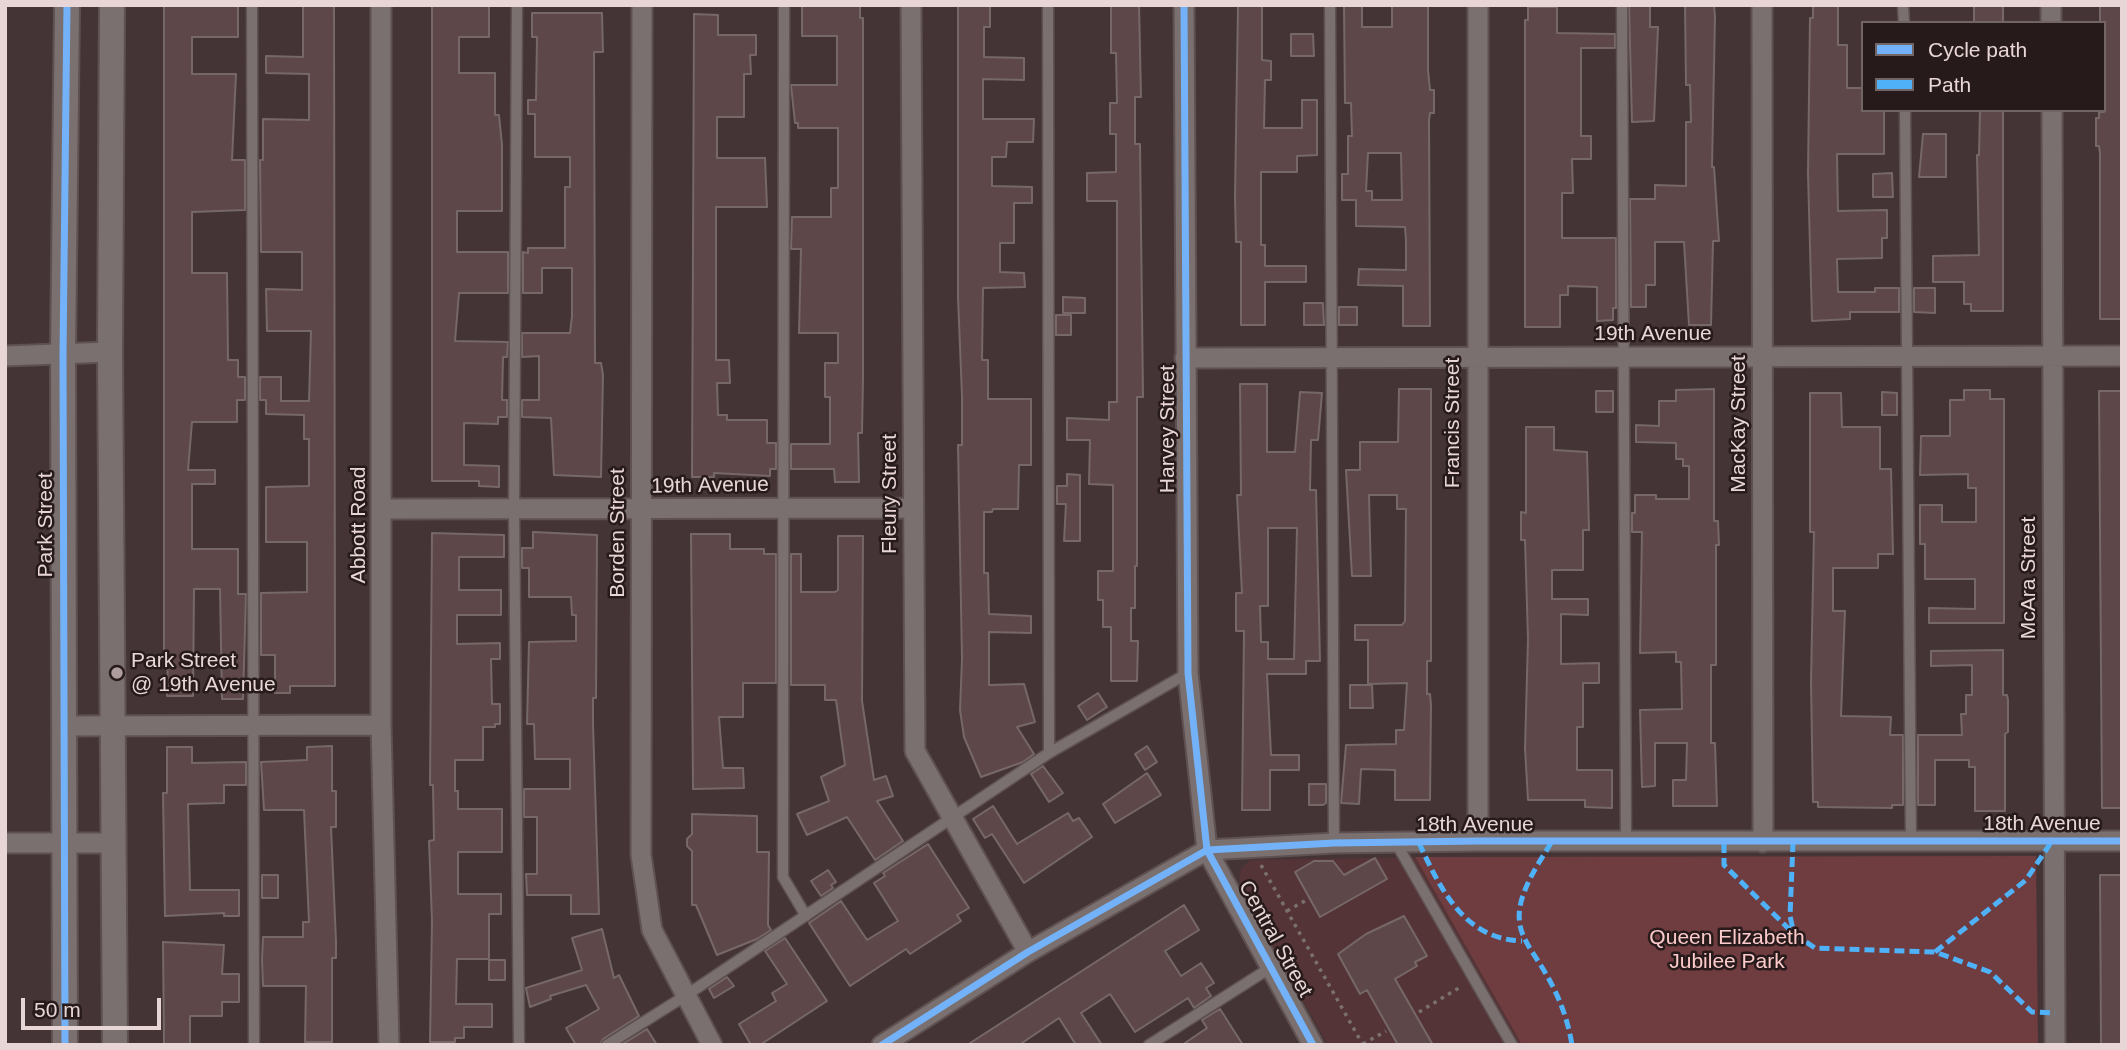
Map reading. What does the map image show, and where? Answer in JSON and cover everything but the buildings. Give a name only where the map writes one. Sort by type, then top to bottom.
[{"type":"street","name":"Park Street","points":[[65,1045],[62,843],[67,5]]},
{"type":"street","points":[[112,5],[111,726],[115,1045]]},
{"type":"street","name":"Abbott Road","points":[[381,5],[381,724],[388,1045]]},
{"type":"street","name":"Borden Street","points":[[642,5],[641,855],[652,930],[712,1045]]},
{"type":"street","name":"Fleury Street","points":[[911,5],[915,751],[1028,952]]},
{"type":"street","name":"Harvey Street","points":[[1184,5],[1188,673],[1207,850]]},
{"type":"street","name":"Francis Street","points":[[1478,5],[1478,841]]},
{"type":"street","name":"MacKay Street","points":[[1762,5],[1763,842]]},
{"type":"street","name":"McAra Street","points":[[2052,112],[2052,841],[2055,1045]]},
{"type":"street","points":[[5,356],[110,352]]},
{"type":"street","name":"19th Avenue","points":[[1185,358],[2122,356]]},
{"type":"street","name":"19th Avenue","points":[[382,509],[913,508]]},
{"type":"street","points":[[63,726],[381,724]]},
{"type":"street","name":"18th Avenue","points":[[882,1045],[1028,952],[1207,850],[1334,843],[1478,841],[2122,841]]},
{"type":"street","points":[[5,843],[113,843]]},
{"type":"street","name":"Central Street","points":[[1207,850],[1312,1045]]},
{"type":"lane","points":[[252,5],[254,1045]]},
{"type":"lane","points":[[517,5],[514,509],[519,1045]]},
{"type":"lane","points":[[784,5],[781,508],[783,877],[806,916]]},
{"type":"lane","points":[[1048,5],[1049,753]]},
{"type":"lane","points":[[1330,5],[1334,843]]},
{"type":"lane","points":[[1622,5],[1626,842]]},
{"type":"lane","points":[[1905,112],[1911,841]]},
{"type":"lane","points":[[607,1045],[685,996],[1049,753],[1188,673]]},
{"type":"lane","points":[[1396,843],[1512,1045]]},
{"type":"lane","points":[[1149,1045],[1270,968]]},
{"type":"path","points":[[1252,848],[1363,1045],[1386,1031]]},
{"type":"path","points":[[1287,911],[1310,898]]},
{"type":"path","points":[[1419,1012],[1474,979]]},
{"type":"shaded area","points":[[1415,857],[1522,1045],[1328,1045],[1239,887],[1241,869],[1250,860]]},
{"type":"green space","name":"Queen Elizabeth Jubilee Park","points":[[2036,856],[2038,1045],[1522,1045],[1415,857]]},
{"type":"marked path","points":[[1935,952],[2026,880],[2052,841]]},
{"type":"marked path","points":[[1793,842],[1790,916],[1794,934]]},
{"type":"marked path","points":[[1419,843],[1446,894],[1470,922],[1502,938],[1522,941]]},
{"type":"marked path","points":[[1551,843],[1525,890],[1519,915],[1520,926],[1559,1000],[1572,1045]]},
{"type":"marked path","points":[[1724,843],[1724,865],[1794,934],[1815,948],[1935,952],[1990,972],[2032,1012],[2055,1013]]},
{"type":"cycle path","points":[[65,1045],[63,355],[67,5]]},
{"type":"cycle path","points":[[1184,5],[1188,673],[1207,850],[1313,1045]]},
{"type":"cycle path","points":[[882,1045],[1028,952],[1207,850],[1334,843],[1478,841],[2122,841]]},
{"type":"place","name":"Park Street @ 19th Avenue","points":[[117,673]]}]
